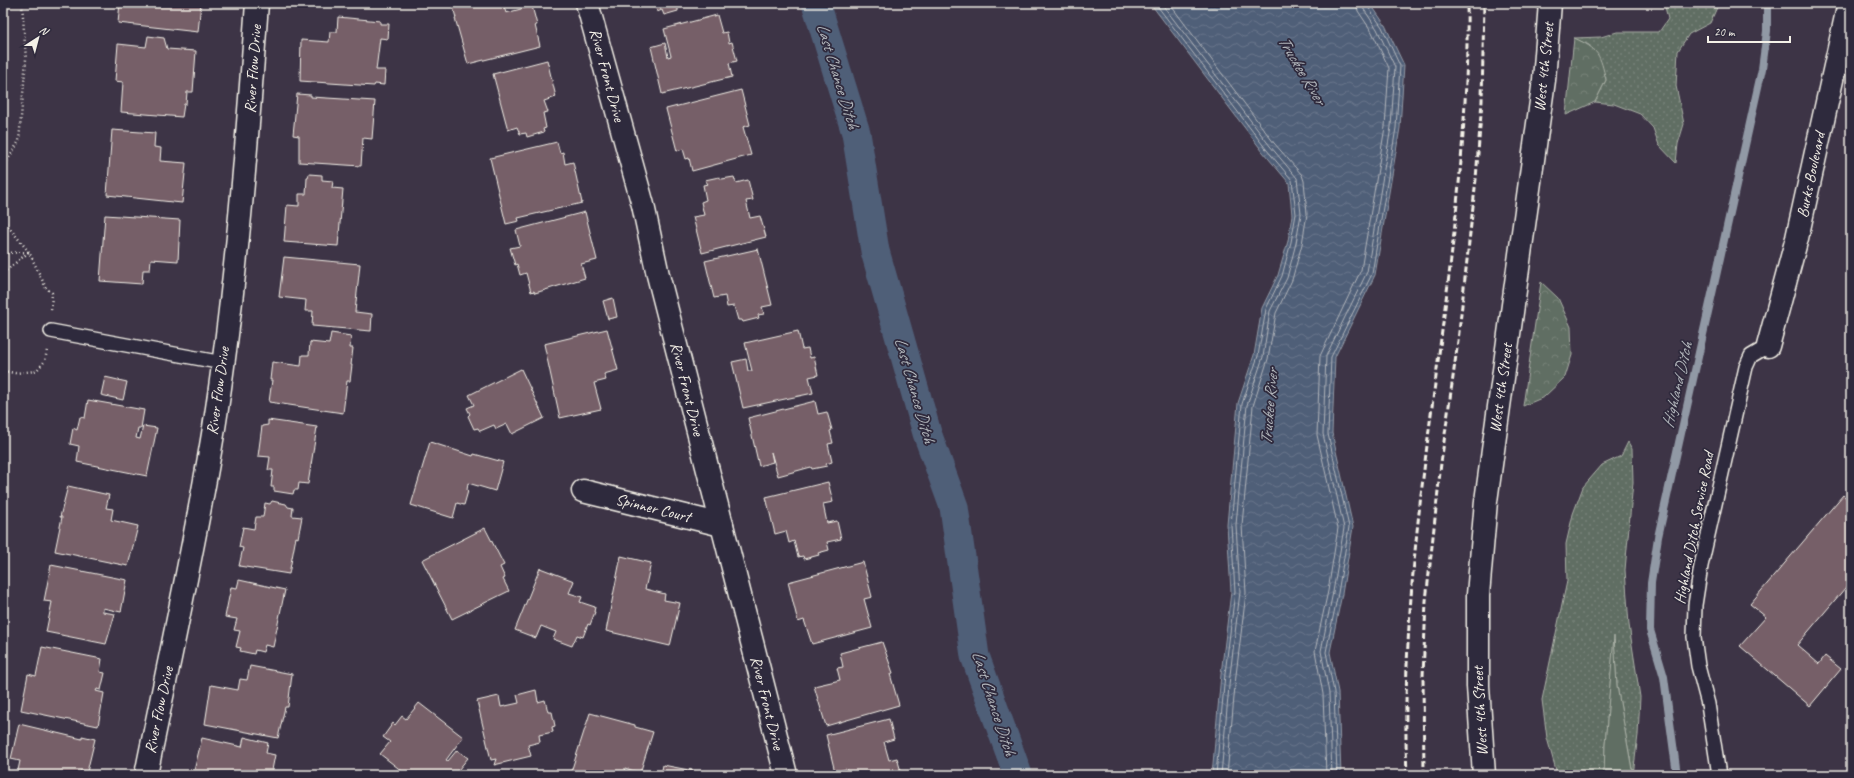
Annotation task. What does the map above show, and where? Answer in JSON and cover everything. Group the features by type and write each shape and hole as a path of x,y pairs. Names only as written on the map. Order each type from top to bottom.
{"street":[{"name":"River Flow Drive","path":"146,775 189,564 214,428 234,282 246,160 258,3"},
{"name":"River Front Drive","path":"587,3 643,205 658,275 786,775"},
{"name":"West 4th Street","path":"1484,775 1478,678 1478,595 1485,508 1544,80 1550,3"},
{"name":"Burks Boulevard","path":"1768,346 1797,238 1849,3"},
{"name":"Spinner Court","path":"583,491 722,525"}],"lane":[{"path":"51,330 223,363"},
{"name":"Highland Ditch Service Road","path":"1719,775 1708,704 1698,666 1694,637 1695,605 1701,566 1746,367 1751,356 1768,346"}],"path":[{"path":"3,168 19,141 26,59 22,3"},
{"path":"3,220 29,252 46,288 52,293 51,330 45,361 36,371 15,373 3,371"},
{"path":"3,253 29,252"},
{"path":"3,273 29,252"}],"green space":[{"path":"1664,3 1719,3 1710,23 1689,34 1678,51 1676,86 1684,124 1678,144 1676,163 1659,145 1653,128 1640,114 1614,104 1595,102 1606,80 1589,45 1574,38 1601,37 1617,32 1659,32 1668,19"},
{"path":"1574,38 1594,50 1602,64 1606,80 1595,102 1566,115"},
{"path":"1541,282 1558,298 1571,327 1572,355 1565,377 1544,397 1523,406"},
{"path":"1628,442 1632,449 1633,482 1625,570 1629,625 1640,697 1638,735 1633,775 1617,686 1614,640 1605,745 1604,775 1560,775 1556,770 1547,738 1542,700 1567,581 1566,544 1573,514 1583,487 1602,465 1621,456"},
{"path":"1614,636 1617,686 1633,775 1604,775"}],"water":[{"name":"Truckee River","path":"1150,3 1370,3 1385,25 1404,65 1400,128 1375,275 1335,357 1332,433 1353,527 1342,594 1330,652 1338,692 1341,775 1212,775 1221,674 1231,592 1227,525 1238,403 1254,355 1262,308 1278,275 1288,241 1292,215 1289,183 1263,152"}],"building":[{"path":"120,3 201,3 198,32 118,23"},
{"path":"452,3 503,3 506,13 532,6 540,46 468,64"},
{"path":"655,3 685,3 685,6 678,7 678,11 664,15 662,10 657,12"},
{"path":"717,15 722,33 727,32 729,43 732,42 737,61 729,63 732,77 662,94 651,47 665,43 668,57 671,56 664,29"},
{"path":"338,17 380,21 380,24 389,24 388,39 380,38 376,70 385,70 384,85 375,84 374,86 300,81 301,40 329,42 330,32 337,32"},
{"path":"148,36 164,38 167,49 196,51 193,92 187,92 186,104 184,104 182,117 121,112 123,82 115,81 118,44 146,47"},
{"path":"547,60 556,97 544,101 548,112 543,113 546,128 543,129 544,132 527,137 526,133 520,134 517,127 508,130 493,74"},
{"path":"741,90 750,125 743,127 751,155 692,171 689,158 686,159 683,149 677,151 666,109"},
{"path":"297,94 311,95 311,97 375,101 372,139 363,138 361,166 299,162 299,136 293,135"},
{"path":"112,130 155,133 154,147 161,148 160,161 186,163 182,203 107,195"},
{"path":"557,142 560,153 563,152 565,164 573,162 582,203 518,218 519,221 506,224 490,158"},
{"path":"309,174 322,175 322,180 333,181 332,188 343,189 338,246 284,242 287,205 299,206 299,194 306,194 307,178"},
{"path":"719,177 722,179 734,177 736,183 748,180 753,200 746,201 750,218 760,216 766,237 702,253 693,217 704,215 701,202 706,200 703,185 708,184 705,180"},
{"path":"585,212 597,260 581,264 585,278 535,293 534,291 531,292 526,273 520,275 517,264 515,265 510,248 520,246 516,230"},
{"path":"105,215 180,220 178,261 151,259 150,270 143,270 142,284 100,281"},
{"path":"758,249 772,305 762,307 764,314 758,315 759,318 743,322 742,320 738,320 734,306 727,307 725,296 714,298 705,261"},
{"path":"284,257 360,264 355,312 372,314 371,331 312,326 313,311 305,311 306,300 279,297"},
{"path":"613,298 617,317 608,319 603,301"},
{"path":"607,329 618,370 604,374 606,380 594,383 601,409 560,418 544,344"},
{"path":"798,331 802,349 808,348 810,358 814,357 818,375 809,377 813,393 743,408 732,362 746,359 748,371 752,371 745,343"},
{"path":"331,333 351,336 350,348 353,348 350,381 347,381 343,413 269,402 272,380 270,380 272,362 301,366 302,355 309,355 310,342 329,344"},
{"path":"521,369 544,418 512,434 507,424 496,429 494,425 480,431 478,428 474,429 468,416 470,414 467,408 474,405 469,395"},
{"path":"105,377 127,382 123,400 101,395"},
{"path":"88,400 144,410 141,428 138,428 136,438 140,439 143,426 157,428 147,476 77,462 79,446 70,444 73,428 77,430 80,417 85,418"},
{"path":"815,401 818,414 827,412 832,430 830,431 833,443 828,444 832,462 826,464 827,466 812,469 811,467 778,476 771,452 773,462 759,466 748,418"},
{"path":"268,420 317,427 308,484 299,483 298,490 294,490 293,494 274,491 274,487 271,487 273,470 268,470 270,457 258,456 262,426 268,425"},
{"path":"430,442 473,456 474,454 503,462 495,491 468,483 468,491 464,505 457,503 453,518 411,505"},
{"path":"828,482 833,502 823,504 827,523 837,521 841,539 827,542 829,550 818,553 819,555 804,559 803,556 798,557 794,541 789,543 786,531 775,534 766,497"},
{"path":"68,486 109,495 106,508 113,509 111,520 138,526 128,566 55,551 62,517 60,517"},
{"path":"1843,495 1851,502 1851,581 1797,645 1819,664 1825,656 1841,669 1810,706 1740,646 1766,617 1750,604"},
{"path":"272,501 286,504 288,507 293,508 292,516 302,517 298,538 296,537 289,574 239,566 243,548 239,547 243,527 254,529 256,517 263,517 265,503 270,504"},
{"path":"485,528 504,565 500,567 505,578 503,579 509,591 452,619 422,560"},
{"path":"621,556 651,563 645,589 665,594 664,600 680,603 670,646 606,631"},
{"path":"863,562 872,597 864,599 872,628 812,644 804,620 798,622 788,582"},
{"path":"51,565 127,580 121,612 103,608 103,612 115,614 106,644 46,632 52,602 44,601"},
{"path":"540,568 574,581 569,593 582,597 580,602 595,607 595,612 590,625 588,624 583,637 577,635 572,646 553,639 556,632 541,626 536,638 515,630"},
{"path":"239,580 285,590 273,647 265,645 263,652 255,650 254,654 240,651 241,648 236,647 240,631 234,630 237,619 225,617 231,587 237,588"},
{"path":"882,642 893,673 890,674 899,705 826,726 814,686 840,680 837,668 843,667 840,653"},
{"path":"42,647 102,659 100,672 105,673 101,690 97,689 96,691 104,693 98,726 21,710 28,674 36,676"},
{"path":"250,666 292,674 288,707 285,707 278,738 205,724 211,685 238,690 240,679 247,680"},
{"path":"536,690 538,702 545,700 548,712 552,712 555,726 552,727 553,732 539,735 540,742 528,745 531,756 494,765 496,759 491,760 477,701 499,696 501,707 519,703 517,695"},
{"path":"419,703 463,737 446,760 448,761 457,750 468,758 454,775 407,775 380,754 390,742 383,737 393,723 395,725 402,716 406,719"},
{"path":"590,713 635,725 635,727 653,732 640,773 625,768 623,775 613,772 612,775 570,775"},
{"path":"889,719 894,739 884,742 889,760 897,758 902,775 847,775 846,769 835,772 826,735"},
{"path":"19,724 82,739 82,736 95,739 87,772 80,771 84,775 17,775 20,761 11,759"},
{"path":"244,737 268,743 266,753 275,755 271,775 193,775 202,738 242,747"},
{"path":"663,765 699,772 698,775 661,775"}],"waterway":[{"name":"Last Chance Ditch","path":"816,3 856,133 875,251 927,433 954,507 975,656 1018,775"},
{"name":"Highland Ditch","path":"1677,775 1664,677 1650,630 1651,583 1658,537 1762,69 1767,31 1767,3"}],"railway":[{"path":"1407,775 1407,678 1412,581 1422,485 1458,196 1465,100 1467,3"},
{"path":"1424,775 1423,677 1426,601 1441,463 1458,341 1476,179 1482,101 1484,3"}]}
